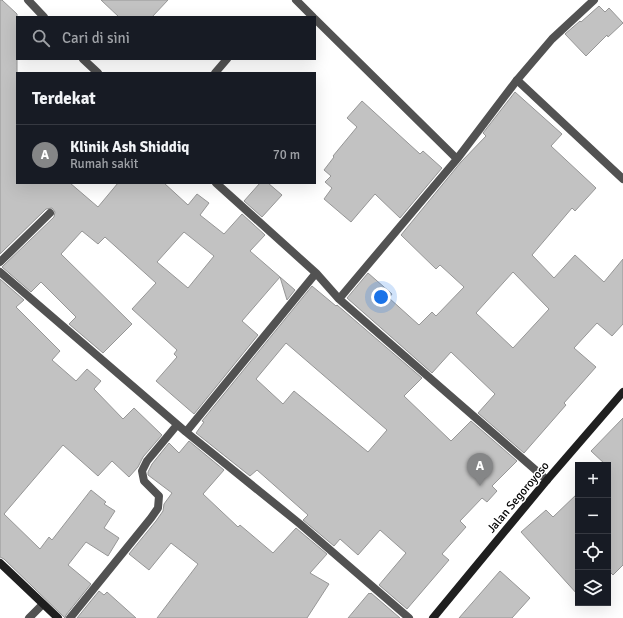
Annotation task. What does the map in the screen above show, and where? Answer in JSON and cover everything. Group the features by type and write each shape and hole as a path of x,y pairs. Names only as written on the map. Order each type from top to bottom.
{"main road":[{"name":"Jalan Segoroyoso","path":"433,618 623,392"},
{"path":"0,563 58,618"}],"street":[{"path":"28,0 43,16"},
{"path":"296,0 312,16"},
{"path":"339,298 458,159 517,80 552,39 594,0"},
{"path":"316,20 458,159"},
{"path":"84,60 97,72"},
{"path":"216,72 226,60"},
{"path":"517,80 623,179"},
{"path":"217,184 316,273 339,298 548,480"},
{"path":"0,262 50,213"},
{"path":"0,272 186,432 300,524 409,618"},
{"path":"186,432 316,273"},
{"path":"70,618 158,508 159,496 144,482 142,470 147,460 177,424"},
{"path":"29,618 43,604"}],"building":[{"path":"0,0 2,0 17,14 16,184 71,184 98,207 117,184 165,184 188,205 197,194 209,203 200,215 224,234 242,214 265,235 250,251 280,277 242,321 258,335 194,414 156,381 177,357 174,354 177,350 132,309 156,283 105,237 98,244 82,231 61,254 132,324 103,353 69,324 76,317 41,282 31,292 2,267 54,217 55,212 52,208 46,209 0,254","holes":["184,232 214,256 188,288 157,262"]},
{"path":"101,0 168,0 153,16 118,16"},
{"path":"599,6 605,12 609,8 623,23 608,37 607,35 586,56 565,34"},
{"path":"515,92 562,134 551,146 596,188 575,211 572,208 532,255 554,278 575,255 604,282 623,259 623,324 612,336 597,323 574,348 596,367 564,403 566,405 524,453 478,413 495,394 451,352 432,373 347,298 368,273 392,294 389,298 419,325 432,312 436,316 464,287 440,265 436,269 401,235 461,162 486,136 483,133","holes":["513,272 549,309 513,348 476,313"]},
{"path":"362,101 420,154 423,151 442,168 400,218 375,194 351,222 324,199 332,188 325,182 331,176 324,170 334,157 333,156 357,127 347,118"},
{"path":"259,184 269,184 282,195 262,217 244,201"},
{"path":"280,277 295,290 287,300"},
{"path":"0,279 24,300 16,307 60,351 52,360 76,381 87,369 101,381 94,389 123,419 134,408 162,435 143,457 138,467 129,477 112,461 98,476 63,445 4,514 40,549 49,537 52,540 91,490 106,502 104,504 115,511 104,528 119,538 108,556 86,542 68,565 91,584 65,618 4,559 0,557"},
{"path":"312,286 336,306 337,305 422,378 404,396 451,441 471,421 517,461 492,486 497,491 487,502 482,498 460,521 466,527 442,554 449,560 407,609 379,585 406,553 380,530 358,555 340,539 334,546 303,520 308,515 257,470 250,476 196,433 204,422 202,421","holes":["286,343 387,430 368,452 294,391 283,404 256,379"]},
{"path":"623,418 623,565 613,575 611,573 611,462 603,462 591,451"},
{"path":"189,441 224,470 203,494 238,527 240,525 273,553 296,528 327,554 310,573 329,584 307,618 157,618 198,564 171,543 149,570 129,554 156,521 163,511 164,504 172,493 148,475 152,464 169,443 179,453"},
{"path":"575,496 575,592 521,532 546,510 553,517"},
{"path":"500,571 530,598 512,618 459,618"},
{"path":"99,591 104,595 107,592 136,618 77,618"},
{"path":"369,593 371,593 400,618 348,618"}],"place":[{"name":"Klinik Ash Shiddiq","path":"480,486"}]}
